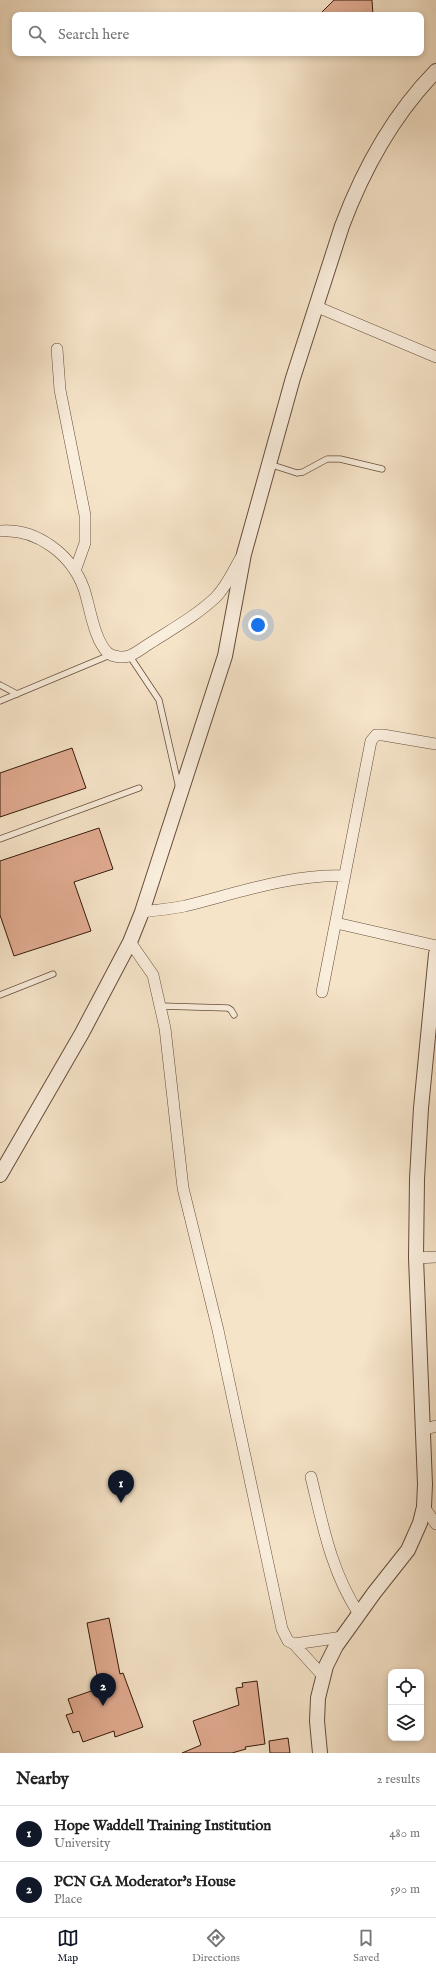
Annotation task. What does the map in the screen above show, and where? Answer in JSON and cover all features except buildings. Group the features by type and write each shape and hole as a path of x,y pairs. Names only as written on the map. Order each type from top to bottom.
{"street":[{"path":"0,1175 82,1033 130,942 142,912 225,656 244,554 315,306 342,226 354,196 395,121 414,94 436,71"},
{"path":"315,306 436,357"},
{"path":"57,349 60,390 85,515 85,543 75,571"},
{"path":"0,531 20,533 46,543 64,557 75,571 83,587 96,632 105,650 110,655 116,656 129,655 197,614 217,595 244,554"},
{"path":"322,992 371,742 376,735 383,734 436,744"},
{"path":"142,912 183,906 286,880 324,876 345,876"},
{"path":"336,923 436,946"},
{"path":"130,942 153,975 165,1028 183,1188 218,1330 282,1629 288,1641 294,1644 323,1676"},
{"path":"320,1753 317,1721 318,1698 326,1666 359,1614 408,1550 418,1528 424,1507 429,1428 416,1258 417,1179 420,1108 436,954"},
{"path":"416,1258 436,1257"},
{"path":"311,1477 336,1572 345,1593 359,1614"},
{"path":"424,1507 436,1524"},
{"path":"294,1644 343,1637"}],"lane":[{"path":"269,463 297,473 303,472 327,458 340,458 382,469"},
{"path":"0,701 110,655"},
{"path":"129,655 159,700 180,792"},
{"path":"0,685 17,694"},
{"path":"0,839 140,788"},
{"path":"0,994 53,974"},
{"path":"160,1006 228,1008 234,1015"}],"place":[{"name":"Hope Waddell Training Institution","path":"121,1503"},
{"name":"PCN GA Moderator's House","path":"103,1706"}]}
